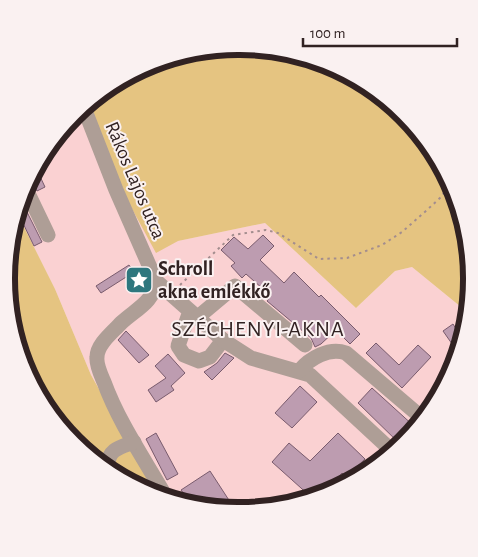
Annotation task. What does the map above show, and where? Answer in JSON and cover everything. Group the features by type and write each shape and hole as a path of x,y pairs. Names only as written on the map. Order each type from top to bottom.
{"street":[{"name":"Rákos Lajos utca","path":"87,114 116,190 156,280"},
{"path":"30,198 48,235"},
{"path":"156,280 224,340 251,358 310,375 387,447"},
{"path":"156,280 155,291 151,298 109,336 100,347 97,355 97,364 120,417 161,488"},
{"path":"224,340 210,357 199,361 184,355 178,346 194,314 235,286 305,345"},
{"path":"299,371 306,363 317,356 338,350 346,353 418,414"},
{"path":"108,460 115,449 134,442"}],"path":[{"path":"171,294 233,235 266,230 286,238 319,259 348,258 382,245 402,232 445,191"}],"shaded area":[{"path":"224,55 268,56 311,66 338,78 363,92 387,110 417,142 440,179 451,206 459,235 463,264 461,307 412,267 395,271 356,308 265,223 178,241 156,253 93,137 88,113 91,110 115,92 140,78 181,62"},
{"path":"90,111 178,241 265,223 356,308 395,271 412,267 461,307 451,351 440,378 417,415 387,447 351,472 311,491 268,501 224,502 181,495 153,485 91,375 55,289 22,224 32,193 45,166 61,142"},
{"path":"22,224 55,289 91,375 153,485 115,465 91,447 61,415 38,378 27,351 19,322 15,293 15,264"}],"building":[{"path":"40,176 45,187 37,191 35,187"},
{"path":"26,210 42,242 34,246 23,222"},
{"path":"263,235 274,246 260,260 284,283 294,272 319,297 321,295 360,334 350,344 336,330 315,347 311,338 267,301 271,296 246,274 242,278 231,266 235,263 221,250 234,237 248,249"},
{"path":"129,265 134,272 101,293 96,286"},
{"path":"453,324 457,330 453,345 443,331"},
{"path":"126,331 149,355 139,363 118,340"},
{"path":"376,343 399,365 418,345 431,357 402,388 366,353"},
{"path":"225,353 234,358 212,380 204,372 217,363"},
{"path":"168,354 185,373 171,386 174,390 156,402 148,390 166,378 155,366"},
{"path":"300,386 317,402 292,428 275,413"},
{"path":"372,388 410,423 395,439 358,403"},
{"path":"156,433 178,474 167,480 146,439"},
{"path":"338,433 365,459 351,472 344,476 342,473 336,480 306,492 272,462 289,443 310,461"},
{"path":"210,471 230,502 210,501 185,496 181,490"}],"place":[{"name":"Schroll akna emlékkő","path":"139,280"}],"district":[{"name":"SZÉCHENYI-AKNA","path":"258,328"}]}
